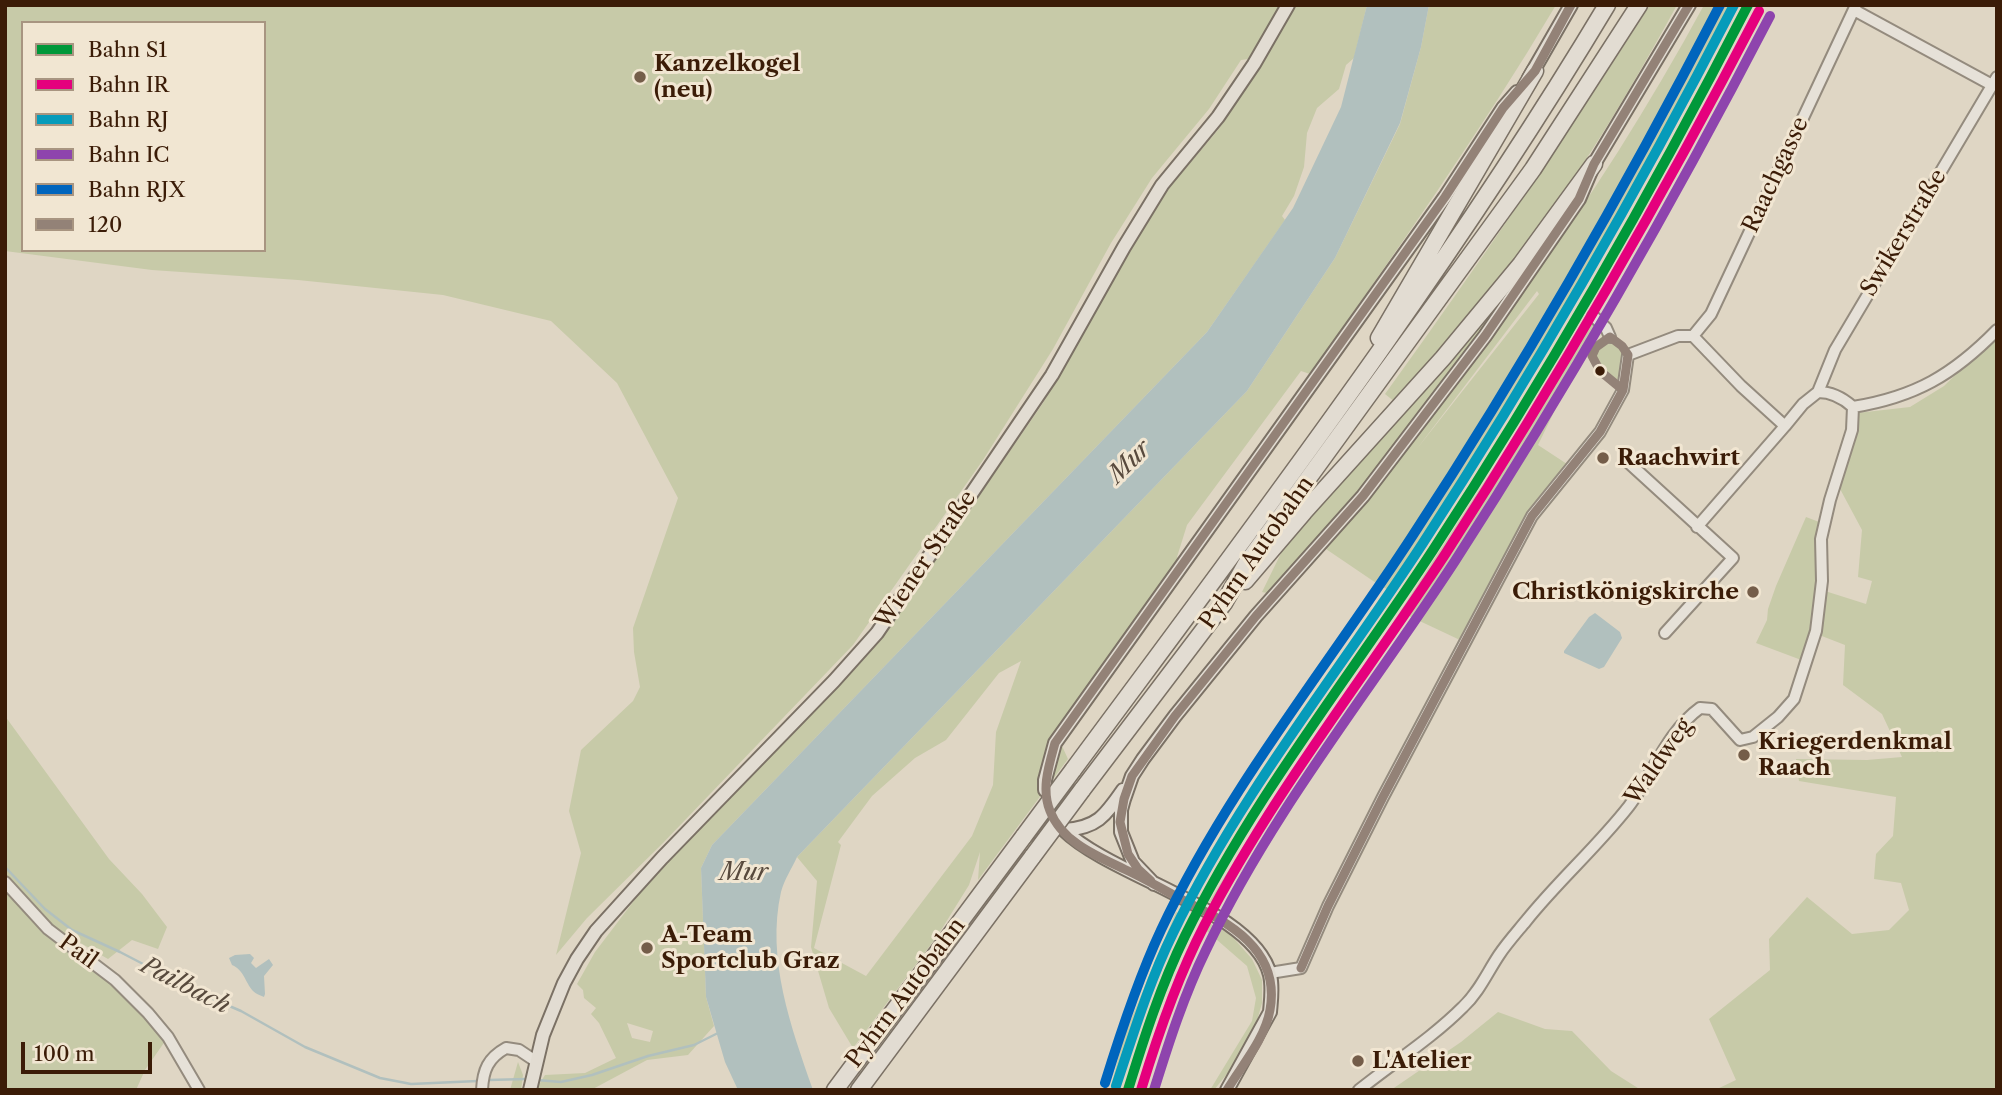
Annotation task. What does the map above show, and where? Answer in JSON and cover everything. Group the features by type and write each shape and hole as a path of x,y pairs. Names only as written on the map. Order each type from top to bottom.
{"highway":[{"name":"Pyhrn Autobahn","path":"835,1090 1343,405 1457,242 1607,5"},
{"name":"Pyhrn Autobahn","path":"859,1090 1224,603 1246,565 1533,169 1639,5"},
{"path":"1314,442 1535,71"},
{"path":"1224,603 1443,358 1521,264 1594,164"}],"main road":[{"name":"Wiener Straße","path":"532,1083 543,1035 577,958 596,931 662,858 877,633 1052,375 1162,185 1218,117 1254,64 1288,5"},
{"path":"1045,790 1055,743 1445,197 1503,108 1535,71 1571,5"},
{"path":"1227,1090 1270,1012 1272,999 1268,969 1242,933 1221,919 1100,858 1077,843 1064,830 1087,827 1103,817 1175,716 1256,617 1363,496 1477,346 1579,199 1594,164 1689,5"},
{"path":"1132,776 1121,810 1121,832 1133,862 1154,884"}],"street":[{"name":"Raachgasse","path":"1693,336 1711,314 1855,8 1994,81"},
{"name":"Swikerstraße","path":"1697,527 1803,404 1818,393 1835,350 1994,81"},
{"path":"1593,316 1606,328 1610,337"},
{"path":"1818,393 1828,392 1845,399 1853,407 1888,401 1922,388 1960,365 1997,330"},
{"path":"1268,969 1301,968 1328,906 1383,797 1532,516 1600,432 1623,390 1628,355 1678,336 1693,336 1785,426"},
{"name":"Waldweg","path":"1359,1090 1464,1007 1479,990 1499,955 1527,920 1630,805 1659,756 1691,715 1700,708 1712,709 1740,740 1754,737 1794,699 1816,631 1822,581 1821,539 1852,430 1853,407"},
{"path":"1629,463 1733,558 1665,633"},
{"name":"Pail","path":"5,882 48,929 115,980 148,1013 168,1037 198,1090"},
{"path":"482,1090 485,1069 495,1054 506,1048 519,1050 537,1062"}],"green space":[{"path":"5,5 1287,5 1266,29 1248,59 1241,60 1209,109 1152,178 1111,243 1053,349 983,460 853,645 587,918 556,955 581,853 569,811 581,750 633,701 640,687 633,628 678,498 617,383 551,321 443,295 298,280 152,270 5,251"},
{"path":"1295,5 1367,5 1354,58 1346,65 1339,89 1317,108 1307,133 1304,167 1294,196 1282,216 1285,220 1207,332 712,845 701,868 706,997 714,1026 688,1055 647,1060 591,1090 535,1090 538,1072 540,1083 545,1075 585,1073 616,1058 599,1023 591,1014 596,1008 584,998 583,990 577,984 595,952 652,877 849,674 900,611 1043,403 1138,235 1167,190 1218,130","holes":["627,1023 653,1031 650,1042 632,1038"]},
{"path":"1429,5 1556,5 1467,146 1310,374 1301,371 1187,525 1177,557 1187,567 1062,746 1068,759 978,880 980,852 969,885 938,935 853,1048 829,1008 811,947 817,881 797,857 1247,391 1335,258 1400,124 1421,47","holes":["1021,661 996,732 993,785 972,836 866,976 814,948 841,845 838,842 872,796 915,758 946,740 999,673"]},
{"path":"1650,5 1677,5 1636,78 1568,187 1519,255 1395,402 1385,394 1520,202"},
{"path":"1704,5 1738,5 1660,152 1506,418 1392,591 1382,587 1323,547 1523,293 1618,152","holes":["1537,291 1539,294 1416,450"]},
{"path":"1498,301 1502,304 1373,475 1271,594 1262,592 1286,543"},
{"path":"1586,315 1599,326 1590,352 1582,354 1538,445 1567,464 1535,504 1515,535 1460,640 1409,616 1315,745 1214,903 1209,902 1270,803 1394,621 1507,447"},
{"path":"1997,334 1997,1090 1715,1090 1736,1080 1709,1019 1770,970 1769,939 1807,897 1852,934 1889,930 1909,910 1901,883 1874,879 1876,854 1893,836 1896,797 1799,781 1796,759 1867,760 1902,757 1882,714 1843,685 1845,645 1814,633 1804,661 1756,643 1767,620 1776,586 1806,517 1827,525 1824,542 1825,591 1866,604 1872,581 1858,577 1862,530 1839,487 1857,413 1910,407 1944,386"},
{"path":"1610,337 1622,346 1628,355 1623,390 1600,371 1592,356 1596,347"},
{"path":"5,716 109,859 142,894 167,927 158,949 132,940 108,959 53,927 5,879"},
{"path":"5,882 30,911 99,966 168,1037 145,1070 136,1090 5,1090"},
{"path":"1176,912 1183,915 1131,1047 1120,1090 1110,1090 1124,1036"},
{"path":"1203,920 1230,934 1252,959 1262,980 1262,1003 1257,1021 1231,1069 1214,1090 1210,1090 1252,1021 1256,998 1247,966 1201,926"},
{"path":"1498,1012 1545,1029 1572,1031 1611,1071 1641,1090 1391,1090 1461,1042"},
{"path":"518,1062 523,1075 521,1090 510,1090"}],"water":[{"name":"Mur","path":"1367,5 1429,5 1421,47 1400,123 1335,258 1247,391 797,857 781,892 777,942 783,993 813,1090 738,1090 725,1062 706,997 701,868 712,845 1207,332 1293,208 1341,107"},
{"path":"1595,613 1620,632 1622,638 1604,667 1599,669 1564,653 1589,617"},
{"path":"250,954 254,958 251,963 256,968 269,959 273,965 264,976 264,997 253,991 229,958"}],"waterway":[{"name":"Pailbach","path":"5,867 45,909 72,930 241,1011 305,1047 380,1078 411,1084 478,1081"},
{"name":"Pailbach","path":"537,1080 561,1082 592,1075 648,1056 694,1045 718,1033"},
{"name":"Pailbach","path":"488,1080 527,1079"}],"rail line":[{"name":"RJX","path":"1105,1083 1145,967 1161,930 1216,827 1413,535 1495,406 1611,208 1720,5"},
{"name":"RJ","path":"1116,1086 1156,970 1200,882 1259,783 1423,543 1506,411 1624,210 1734,5"},
{"name":"S1","path":"1128,1090 1168,973 1211,885 1271,787 1476,484 1558,350 1636,213 1748,5"},
{"name":"IR","path":"1141,1090 1161,1027 1185,966 1231,877 1320,736 1446,553 1529,420 1648,217 1759,11"},
{"name":"IC","path":"1154,1090 1191,984 1232,899 1292,800 1455,561 1539,428 1658,224 1770,16"}],"transit line":[{"name":"120","path":"1227,1090 1258,1041 1267,1021 1271,988 1267,970 1259,954 1247,940 1216,917 1081,847 1063,831 1050,811 1046,794 1055,743 1445,197 1503,108 1535,71 1571,5"},
{"name":"120","path":"1151,881 1138,869 1128,854 1120,822 1132,776 1175,716 1256,616 1363,496 1485,336 1579,199 1594,164 1689,5"},
{"name":"120","path":"1623,390 1600,371 1592,356 1596,347 1610,337 1622,346 1628,355"},
{"name":"120","path":"1301,968 1328,906 1383,797 1532,516 1600,432 1623,390 1628,355"}],"place":[{"name":"Kanzelkogel (neu)","path":"640,77"},
{"name":"Raachwirt","path":"1603,458"},
{"name":"Christkönigskirche","path":"1753,592"},
{"name":"Kriegerdenkmal Raach","path":"1744,755"},
{"name":"A-Team Sportclub Graz","path":"647,948"},
{"name":"L'Atelier","path":"1358,1061"}]}
